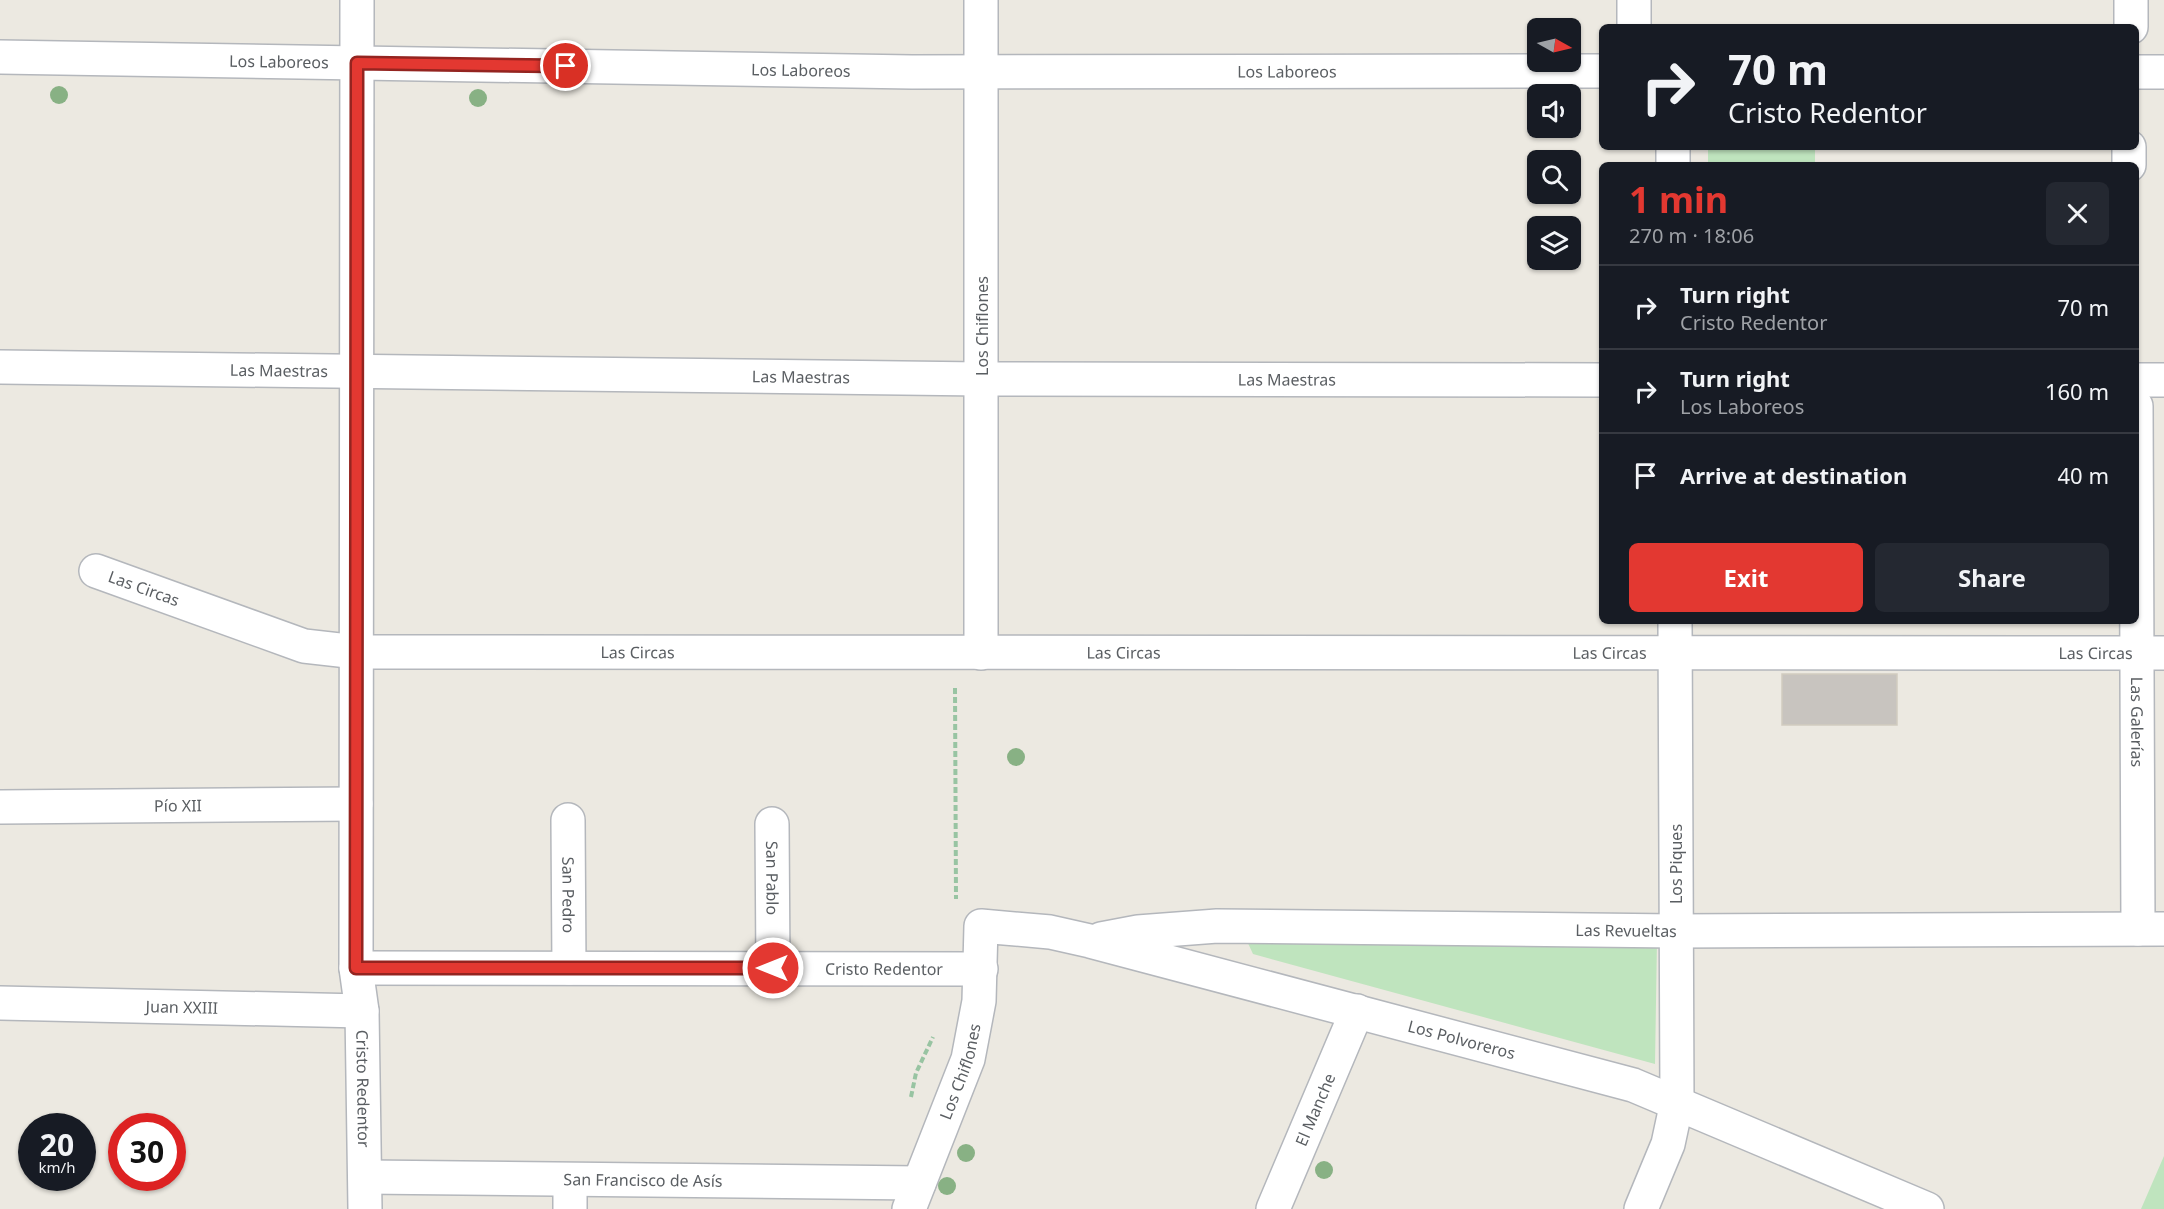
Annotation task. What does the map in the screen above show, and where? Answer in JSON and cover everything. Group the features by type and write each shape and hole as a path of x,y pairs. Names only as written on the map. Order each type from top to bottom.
{"street":[{"name":"Cristo Redentor","path":"357,0 356,968 362,1011 365,1193"},
{"name":"Los Chiflones","path":"981,0 981,652"},
{"path":"1634,0 1634,24"},
{"path":"2131,0 2131,24"},
{"name":"Los Laboreos","path":"0,57 982,71 1599,71"},
{"path":"2139,72 2164,72"},
{"name":"Las Maestras","path":"0,368 981,379 1599,380"},
{"path":"2139,380 2164,380"},
{"name":"Las Galerías","path":"2139,455 2151,653 2151,929"},
{"name":"Las Circas","path":"96,571 304,646 357,652 2151,653"},
{"name":"Los Piques","path":"1641,1209 1668,1144 1677,1102 1675,624"},
{"name":"Pío XII","path":"1,807 356,804"},
{"name":"San Pedro","path":"568,820 569,968"},
{"name":"San Pablo","path":"772,824 773,968"},
{"name":"Los Chiflones","path":"914,1196 968,1059 976,1019 981,969 981,926"},
{"name":"Los Polvoreros","path":"981,926 1050,932 1090,941 1633,1085 1927,1209"},
{"name":"Las Revueltas","path":"1090,941 1138,932 1217,927 1676,931 2151,929"},
{"name":"Cristo Redentor","path":"356,968 981,969"},
{"name":"Juan XXIII","path":"0,1003 362,1011"},
{"name":"El Manche","path":"1273,1209 1358,1011"},
{"name":"San Francisco de Asís","path":"365,1193 914,1196"}],"green space":[{"path":"1708,150 1815,150 1815,162 1708,162"},
{"path":"1657,940 1655,1064 1253,954 1247,941"},
{"path":"2164,1156 2164,1209 2141,1209"}],"building":[{"path":"1782,674 1897,674 1897,725 1782,725"}],"route":[{"path":"566,66 357,63 356,968 773,968"}]}
